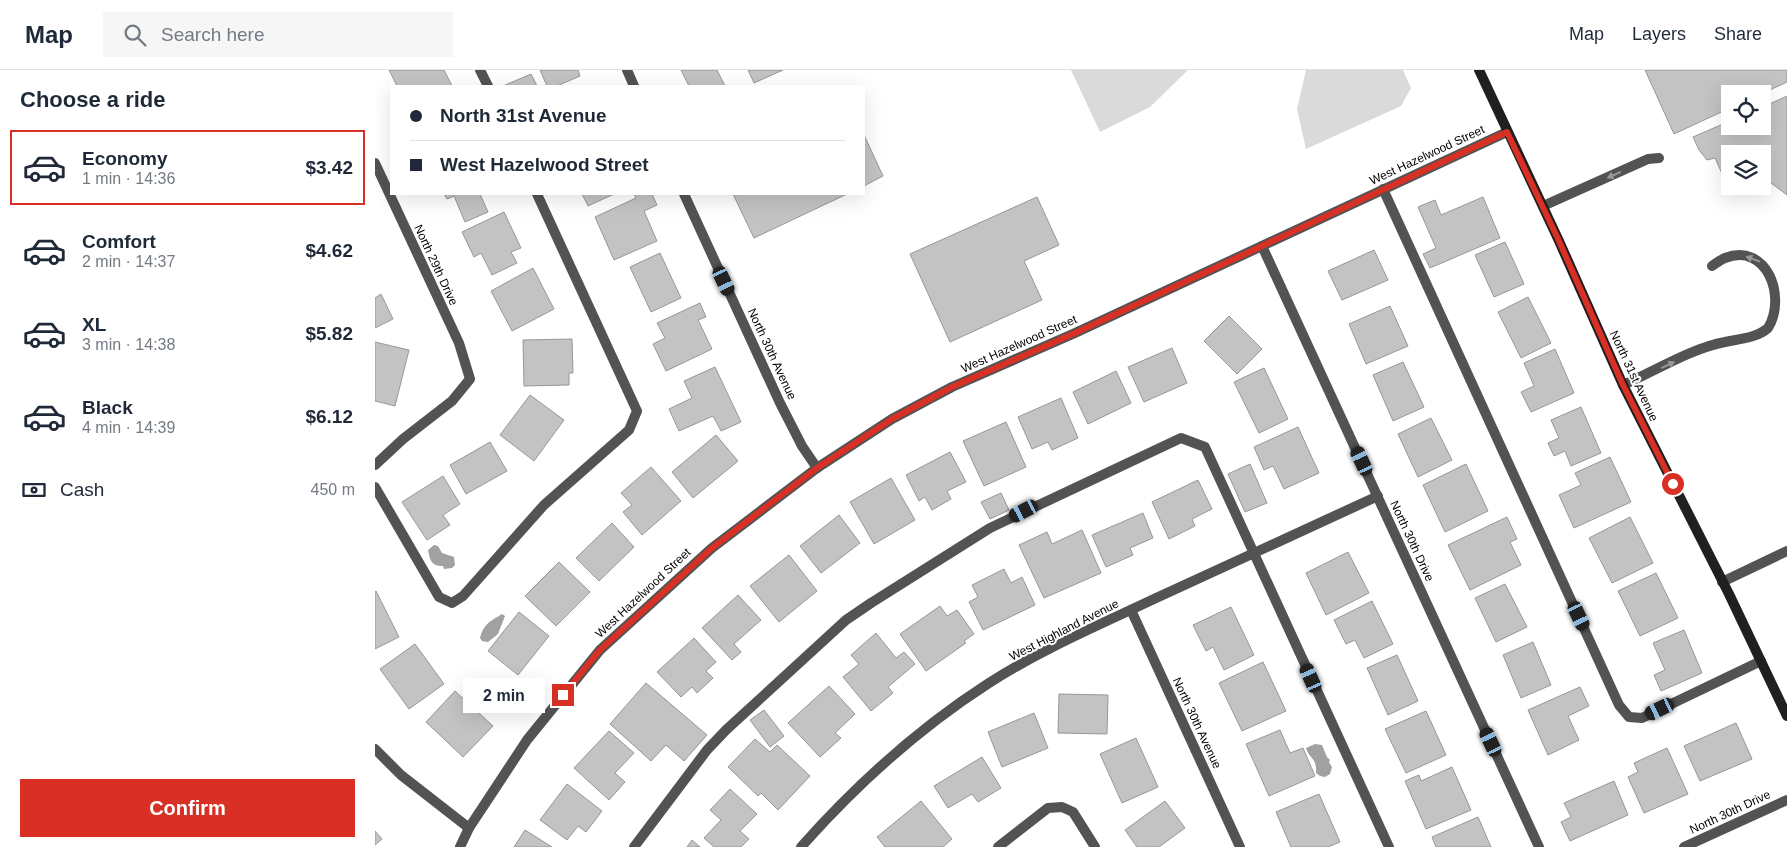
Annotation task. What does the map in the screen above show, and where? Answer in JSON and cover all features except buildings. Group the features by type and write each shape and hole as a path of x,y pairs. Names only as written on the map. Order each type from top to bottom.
{"street":[{"path":"480,70 488,85"},
{"path":"627,70 634,85"},
{"name":"North 31st Avenue","path":"1479,70 1543,206 1623,385 1787,716"},
{"name":"West Hazelwood Street","path":"460,847 469,828 527,740 600,650 712,548 817,468 892,419 952,387 1075,333 1507,132"},
{"path":"1543,206 1649,159 1659,158"},
{"name":"North 29th Drive","path":"375,162 390,194"},
{"path":"1383,189 1619,705 1629,718 1642,718 1761,661"},
{"name":"North 29th Drive","path":"375,465 403,439 452,401 469,380 459,343 390,195"},
{"path":"375,487 439,597 451,603 463,596 543,505 629,430 637,410 537,195"},
{"name":"North 30th Avenue","path":"684,195 780,403 802,446 817,468"},
{"name":"North 30th Drive","path":"1262,246 1539,847"},
{"path":"1623,385 1710,345 1753,336 1767,328 1777,315 1781,300 1779,283 1771,269 1758,259 1742,255 1726,258 1712,266"},
{"path":"634,847 707,750 726,730 846,620 990,528 1181,438 1205,447 1389,847"},
{"name":"West Highland Avenue","path":"801,847 830,814 882,766 934,722 990,683 1045,652 1131,610 1378,496"},
{"path":"1722,582 1787,551"},
{"name":"North 30th Avenue","path":"1131,610 1240,847"},
{"path":"375,749 401,775 469,828"},
{"name":"North 30th Drive","path":"1684,847 1787,800"},
{"path":"998,847 1048,808 1062,807 1073,812 1095,847"}],"shaded area":[{"path":"1071,70 1188,70 1150,107 1100,132"},
{"path":"1306,70 1403,70 1411,88 1401,106 1306,149 1297,109"},
{"path":"434,545 438,546 442,553 454,557 455,565 452,568 444,569 443,566 432,562 428,550"},
{"path":"502,614 505,616 498,634 488,642 482,641 480,638 486,626"},
{"path":"1315,744 1322,745 1330,760 1329,762 1332,767 1330,774 1325,777 1316,773 1314,761 1307,752 1306,748"}],"route":[{"path":"563,695 600,650 712,548 817,468 892,419 952,387 1075,333 1507,132 1559,241 1623,385 1673,484"}]}
